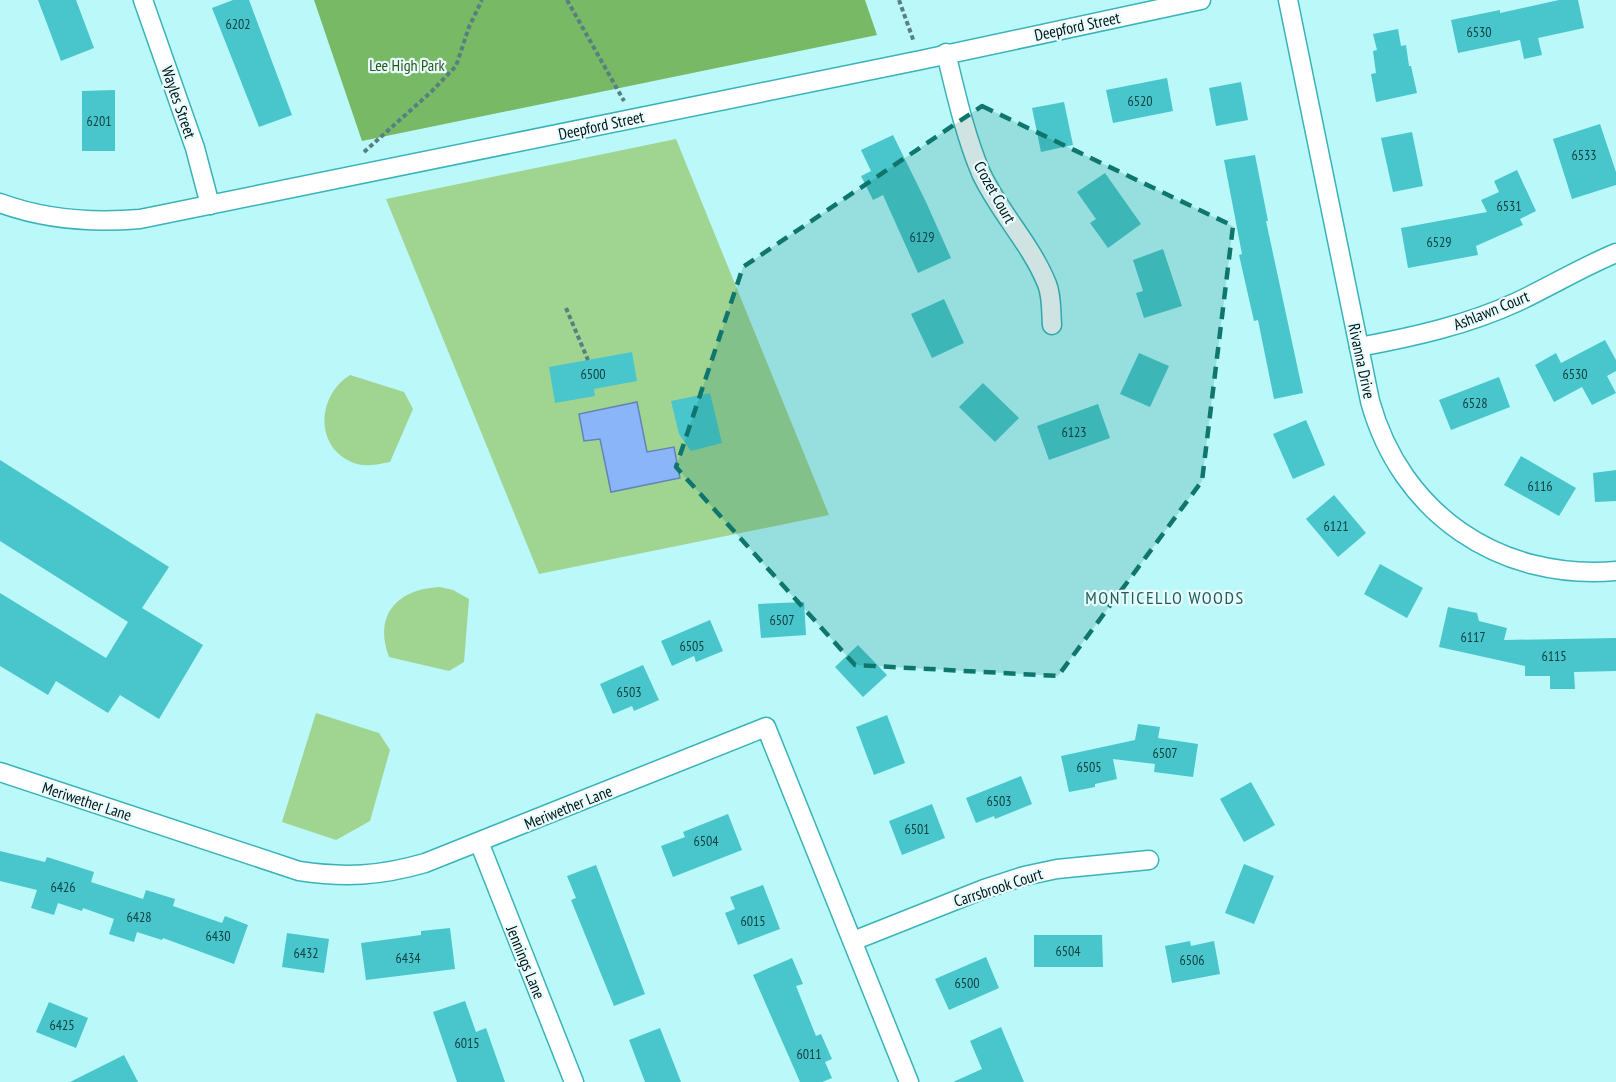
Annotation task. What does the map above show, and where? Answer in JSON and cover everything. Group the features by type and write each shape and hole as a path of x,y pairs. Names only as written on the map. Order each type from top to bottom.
{"street":[{"name":"Wayles Street","path":"143,0 195,148 210,205"},
{"name":"Deepford Street","path":"0,203 51,218 109,222 140,219 921,60 1201,0"},
{"name":"Rivanna Drive","path":"1288,0 1370,401 1385,444 1396,464 1413,489 1434,511 1456,530 1481,546 1527,564 1568,571 1616,571"},
{"name":"Crozet Court","path":"946,53 965,130 982,173 994,197 1035,258 1048,286 1052,325"},
{"name":"Ashlawn Court","path":"1359,347 1465,323 1516,302 1616,253"},
{"name":"Meriwether Lane","path":"0,772 299,870 327,875 362,876 396,871 479,842 766,727 909,1082"},
{"name":"Jennings Lane","path":"479,842 574,1082"},
{"name":"Carrsbrook Court","path":"853,940 984,889 1024,876 1057,869 1149,860"}],"path":[{"path":"356,159 432,91 456,66 482,0"},
{"path":"567,0 634,119"},
{"path":"899,0 921,60"},
{"path":"566,308 588,360"}],"highlighted area":[{"path":"982,106 1233,226 1202,481 1058,676 855,665 676,467 743,267"}],"green space":[{"name":"Lee High Park","path":"314,0 865,0 877,35 362,141"},
{"path":"676,139 829,515 539,574 386,199"},
{"path":"350,375 404,392 413,409 390,462 357,464 343,457 333,448 327,436 326,409 330,396"},
{"path":"440,587 453,590 469,599 464,662 449,671 389,657 384,628 387,616 393,607 412,593"},
{"path":"316,713 379,733 390,750 370,821 336,840 282,822"}],"water":[{"path":"637,402 647,452 674,447 680,478 611,492 600,439 584,441 579,414"}],"building":[{"path":"38,0 76,0 94,48 61,61"},
{"path":"233,0 249,0 292,115 259,127 212,8"},
{"path":"1559,0 1578,0 1584,28 1538,38 1542,55 1524,59 1520,40 1458,53 1451,20 1500,10 1500,13"},
{"path":"1398,29 1401,46 1406,45 1417,93 1376,102 1371,74 1376,73 1373,51 1377,50 1373,34"},
{"path":"1167,78 1173,111 1113,123 1106,90"},
{"path":"1241,82 1248,120 1216,126 1209,88"},
{"path":"115,90 115,151 82,151 82,91"},
{"path":"1064,102 1073,145 1041,152 1032,108"},
{"path":"1600,124 1616,172 1616,185 1572,199 1553,139"},
{"path":"1412,132 1423,186 1393,192 1381,138"},
{"path":"893,135 951,258 918,273 883,195 873,200 861,176 871,171 861,150"},
{"path":"1255,155 1268,221 1266,221 1303,393 1274,399 1258,320 1254,321 1239,255 1242,254 1224,160"},
{"path":"1517,170 1536,211 1520,219 1523,225 1476,246 1478,255 1408,268 1401,228 1487,212 1481,200 1499,192 1494,181"},
{"path":"1105,173 1141,224 1108,248 1090,223 1096,219 1077,192"},
{"path":"1163,249 1182,306 1144,318 1136,293 1143,291 1133,260"},
{"path":"944,299 964,343 932,358 911,314"},
{"path":"1605,340 1616,360 1616,371 1607,376 1616,393 1592,405 1582,387 1554,402 1535,365 1556,353 1561,363"},
{"path":"632,352 637,381 594,389 595,396 555,403 549,367"},
{"path":"1139,353 1169,366 1150,407 1120,394"},
{"path":"1499,377 1510,407 1451,430 1439,400"},
{"path":"983,383 1019,418 995,442 959,407"},
{"path":"710,393 722,443 691,451 679,434 671,401"},
{"path":"1098,404 1110,438 1049,460 1037,426"},
{"path":"1306,420 1325,465 1293,479 1273,434"},
{"path":"1521,456 1576,488 1559,516 1504,485"},
{"path":"0,460 169,567 142,608 203,645 159,719 120,695 108,713 56,681 48,695 0,666 0,593 106,658 128,622 0,541"},
{"path":"1616,470 1616,501 1595,502 1593,473"},
{"path":"1334,495 1366,533 1338,557 1306,519"},
{"path":"1380,564 1423,588 1407,618 1364,594"},
{"path":"804,602 806,635 761,638 758,604"},
{"path":"1448,607 1477,613 1479,621 1507,628 1504,640 1616,638 1616,671 1574,672 1575,689 1550,689 1550,676 1525,676 1525,666 1439,647"},
{"path":"710,620 723,651 696,662 694,656 672,666 661,641"},
{"path":"858,645 887,675 863,697 835,667"},
{"path":"643,665 659,700 634,711 632,706 613,714 600,684"},
{"path":"887,715 905,763 874,775 856,727"},
{"path":"1138,724 1160,727 1158,738 1198,744 1193,777 1154,772 1155,764 1113,759 1117,779 1095,784 1095,787 1069,792 1061,756 1135,740"},
{"path":"1021,776 1032,804 995,819 994,816 976,823 966,798"},
{"path":"1251,782 1275,825 1244,842 1220,799"},
{"path":"932,804 945,838 902,855 889,821"},
{"path":"728,814 742,850 673,877 661,846 685,837 683,832"},
{"path":"0,851 45,862 47,857 94,872 91,882 143,899 146,890 175,899 173,906 222,923 225,916 248,925 234,964 163,938 162,940 137,932 134,942 109,934 114,919 83,908 82,911 58,903 54,915 31,908 37,890 0,881"},
{"path":"1244,864 1274,876 1254,924 1225,913"},
{"path":"596,865 645,994 614,1006 571,900 576,898 567,876"},
{"path":"763,885 780,929 738,945 725,913 735,909 730,897"},
{"path":"450,928 455,969 366,980 361,943 421,935 421,931"},
{"path":"287,933 329,939 324,973 282,967"},
{"path":"1034,935 1102,935 1103,967 1034,967"},
{"path":"1190,941 1191,946 1214,941 1220,974 1172,983 1165,946"},
{"path":"986,957 999,988 949,1010 935,979"},
{"path":"792,958 803,984 796,986 816,1036 821,1034 832,1059 825,1062 832,1078 822,1082 800,1082 753,975"},
{"path":"465,1001 476,1032 486,1028 505,1082 457,1082 433,1012"},
{"path":"49,1002 88,1018 76,1048 36,1032"},
{"path":"1001,1027 1024,1082 953,1082 982,1069 970,1041"},
{"path":"660,1028 681,1082 645,1082 629,1040"},
{"path":"124,1055 138,1082 70,1082"}],"district":[{"name":"MONTICELLO WOODS","path":"1165,598"}]}
